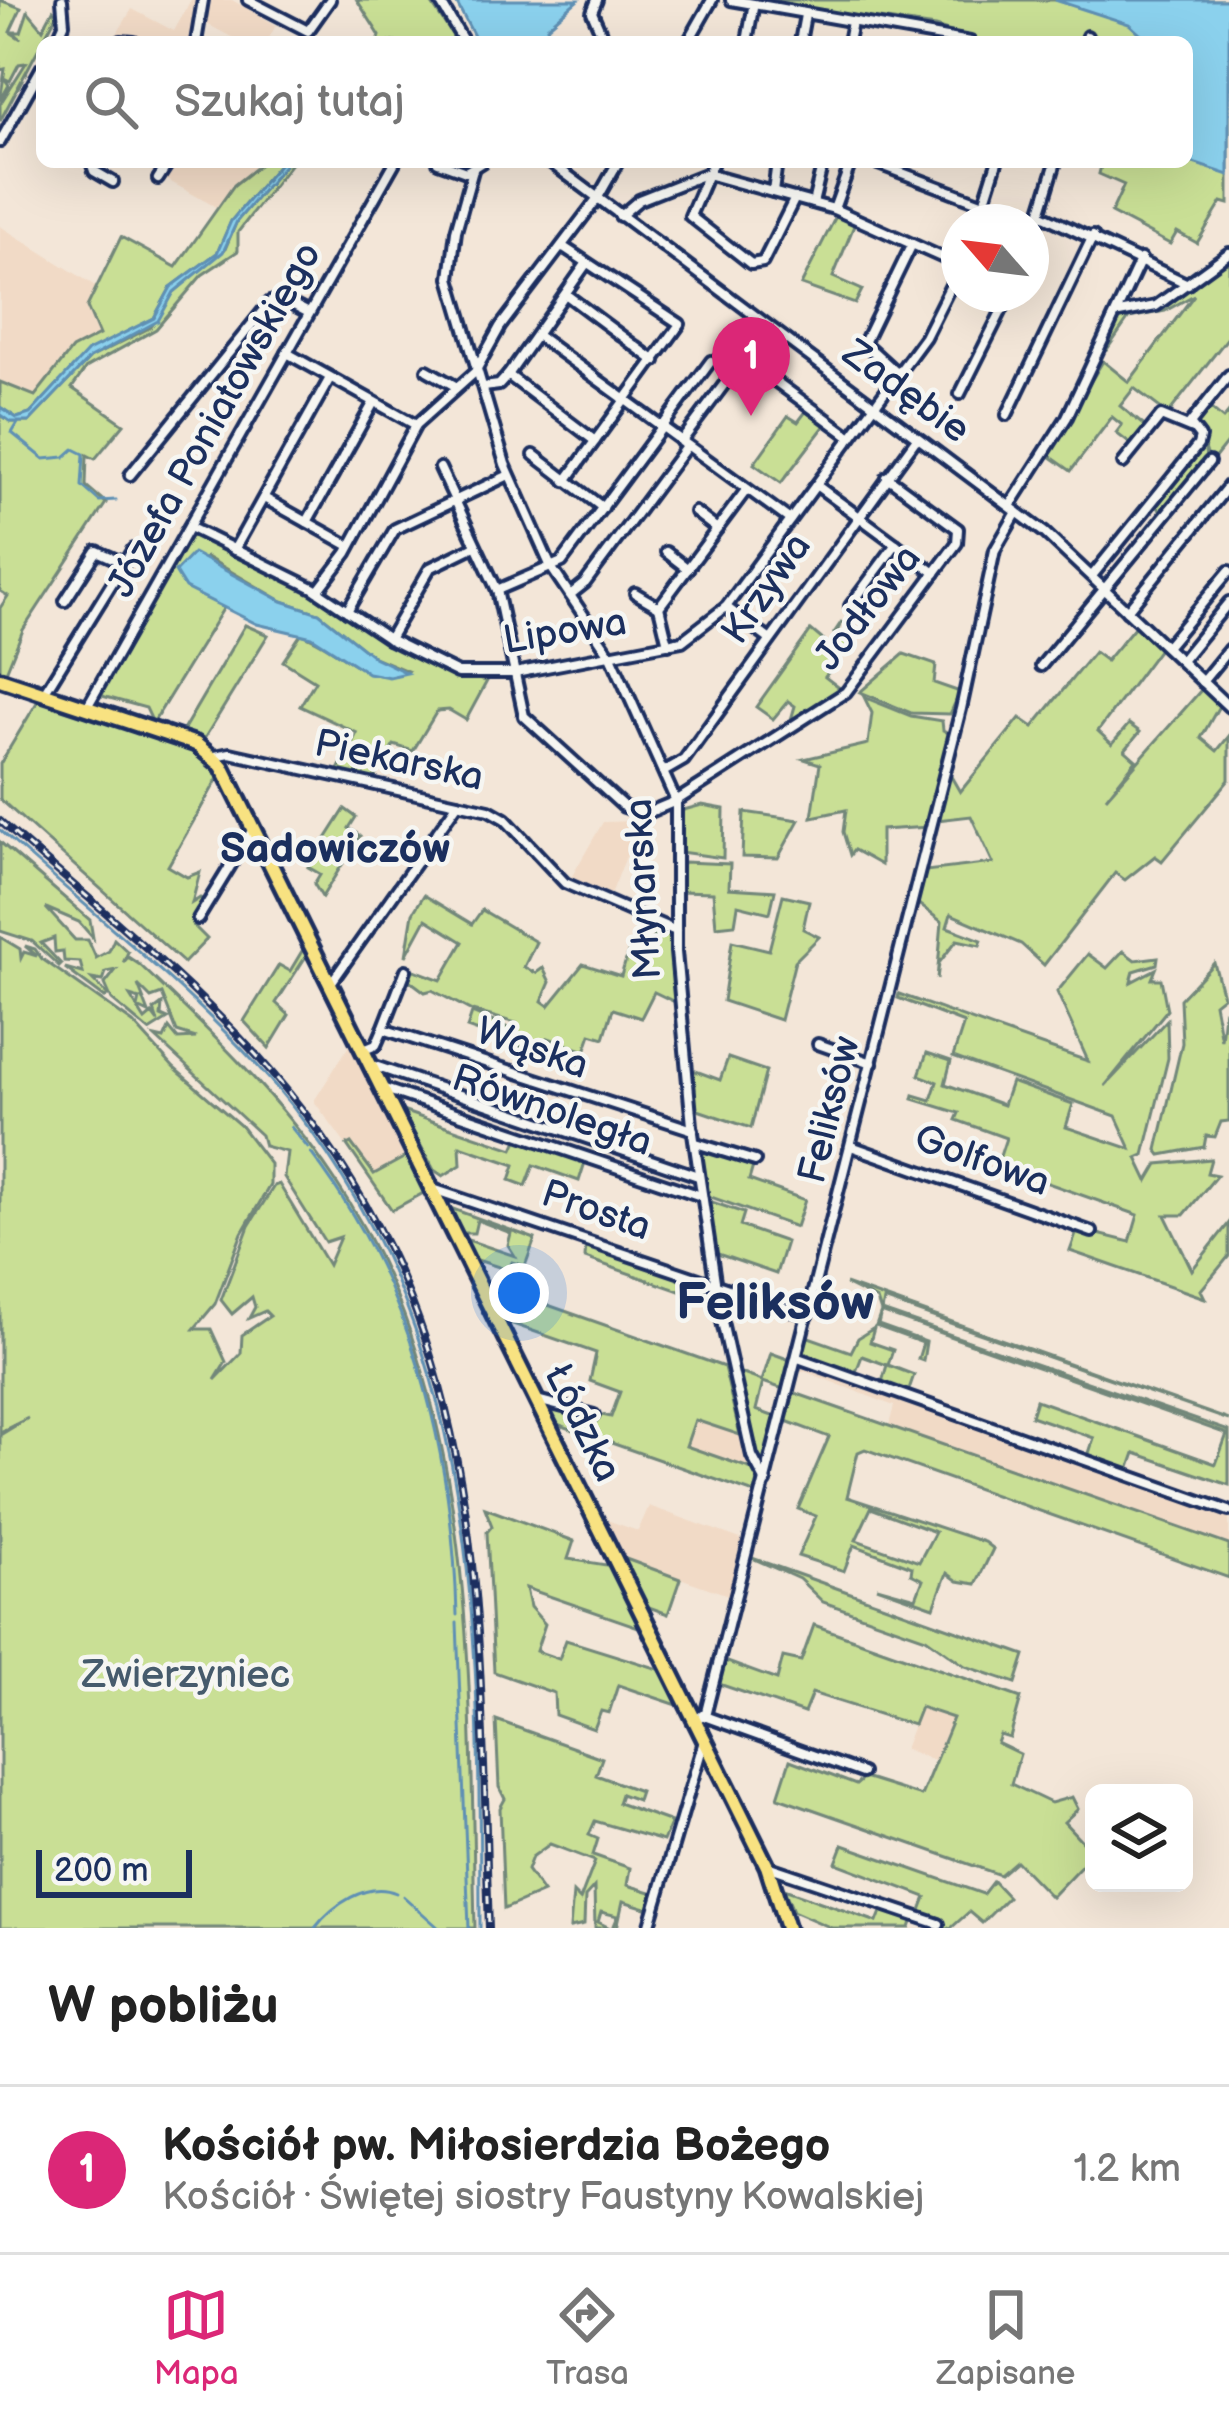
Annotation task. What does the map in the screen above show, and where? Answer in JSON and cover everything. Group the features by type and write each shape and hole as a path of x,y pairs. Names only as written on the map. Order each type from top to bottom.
{"main road":[{"path":"0,679 215,756"},
{"name":"Łódzka","path":"215,756 699,1718 705,1741 767,1866 787,1928"}],"street":[{"path":"58,36 64,20 62,0"},
{"path":"197,36 203,0"},
{"path":"248,0 309,31 330,0"},
{"path":"439,0 460,36"},
{"path":"597,0 592,12 602,36"},
{"path":"691,36 712,0"},
{"path":"731,0 753,8 936,36"},
{"path":"748,36 753,8"},
{"path":"801,36 805,15"},
{"path":"849,36 852,22"},
{"path":"879,36 880,26"},
{"path":"0,142 36,78"},
{"path":"93,168 113,182"},
{"path":"158,179 165,168"},
{"name":"Józefa Poniatowskiego","path":"87,707 392,168"},
{"path":"451,168 475,168"},
{"name":"Zadębie","path":"558,168 1014,509 1229,707"},
{"path":"318,591 350,546 416,425 478,368 500,327 597,199 615,168"},
{"path":"710,168 689,210 692,219 752,264 764,261 795,199"},
{"path":"772,192 776,168"},
{"path":"813,203 822,168"},
{"path":"834,209 849,168"},
{"path":"889,168 984,204 995,168"},
{"path":"1045,204 1054,168"},
{"path":"455,170 469,190"},
{"name":"Młynarska","path":"473,170 450,267 509,475 551,567 610,656 676,801 676,931 701,1196 752,1456 766,1482"},
{"path":"620,216 643,199 707,174 834,209 941,258"},
{"path":"1049,218 1187,284"},
{"path":"1007,415 1093,236"},
{"path":"898,374 868,352 865,338 912,244"},
{"path":"562,246 676,317 678,331 566,481"},
{"path":"1118,313 1156,306 1229,253"},
{"name":"Feliksów","path":"699,1718 766,1482 995,550 1142,259"},
{"path":"488,400 568,296 586,265"},
{"path":"568,296 655,361"},
{"path":"130,475 270,302 282,299 309,313"},
{"name":"Lipowa","path":"189,527 318,591 389,639 452,672 514,673 668,644 695,634 726,607 925,337 941,304"},
{"path":"959,394 1001,312"},
{"path":"570,596 585,583 767,327"},
{"path":"538,336 790,520"},
{"path":"287,353 416,425"},
{"path":"744,358 851,436"},
{"path":"497,590 562,562 711,361"},
{"path":"427,370 457,387"},
{"path":"1123,463 1161,416 1183,429 1190,428 1229,374"},
{"path":"508,375 595,441"},
{"path":"234,550 330,378"},
{"path":"484,387 499,386"},
{"path":"307,522 374,402"},
{"path":"1092,576 1198,446 1200,437 1190,428"},
{"name":"Krzywa","path":"665,771 684,760 917,438"},
{"path":"534,455 603,508"},
{"path":"1042,666 1210,462"},
{"path":"440,468 497,590 528,723 624,807 645,814 676,801"},
{"path":"347,611 395,529 509,475"},
{"name":"Jodłowa","path":"676,801 846,692 935,573 959,531 887,477"},
{"path":"816,484 935,573"},
{"path":"1127,610 1229,485"},
{"path":"659,607 746,489"},
{"path":"264,497 350,546"},
{"path":"695,512 718,529"},
{"path":"850,606 896,544"},
{"path":"389,639 430,568 476,546"},
{"path":"44,693 133,549"},
{"path":"65,602 97,550 124,563"},
{"path":"666,552 688,568"},
{"path":"1166,647 1229,571"},
{"path":"635,593 659,607 668,644"},
{"path":"1181,661 1229,602"},
{"path":"726,607 769,639"},
{"path":"1202,682 1229,649"},
{"name":"Piekarska","path":"215,756 230,753 499,815 541,863 575,890 676,931"},
{"path":"331,983 458,803"},
{"path":"198,919 254,828"},
{"path":"364,1050 376,1045 406,970"},
{"name":"Wąska","path":"382,1030 693,1130"},
{"path":"818,1044 872,1063"},
{"path":"370,1065 699,1177"},
{"name":"Równoległa","path":"382,1088 701,1196"},
{"path":"696,1143 755,1161"},
{"name":"Golfowa","path":"851,1146 1093,1232"},
{"name":"Prosta","path":"433,1189 808,1316"},
{"path":"797,1358 1229,1511"},
{"path":"537,1400 594,1415"},
{"path":"699,1718 862,1773"},
{"path":"650,1928 705,1741"},
{"path":"767,1866 939,1924"}],"shaded area":[{"path":"191,0 232,0 276,25 270,36 230,36 205,23 200,36 116,36 132,9 174,31"},
{"path":"146,168 257,168 216,207"},
{"path":"0,226 97,287 99,335 59,363 48,385 35,396 0,381"},
{"path":"640,821 608,902 568,883 603,822"},
{"path":"350,1044 413,1170 378,1189 314,1101"},
{"path":"800,1363 1229,1514 1229,1545 889,1425 894,1406 804,1371 797,1374"},
{"path":"695,1419 746,1438 755,1470 686,1446"},
{"path":"649,1506 746,1541 731,1596 623,1558 604,1519 638,1531"},
{"path":"920,1707 953,1718 934,1760 904,1749"}],"green space":[{"path":"0,0 21,8 10,32 21,39 13,32 21,32 28,11 43,29 53,10 57,14 45,36 36,36 36,53 0,121 0,104 26,63 19,64 10,81 4,78 9,85 0,101 5,69 0,70"},
{"path":"357,0 429,0 453,36 380,36"},
{"path":"745,0 1229,0 1229,204 1222,202 1197,243 1177,232 1170,244 1111,213 1124,185 1099,174 1100,168 1193,168 1193,36 964,36 935,27"},
{"path":"255,168 276,168 231,221 217,253 171,287 154,318 89,351 30,414 17,418 0,407 0,382 35,396 72,349 99,335 87,307 121,237 176,267 234,185"},
{"path":"282,168 287,168 238,232 238,251 202,275 156,329 86,368 72,388 124,424 95,459 87,455 86,486 106,503 23,630 6,672 0,670 0,608 8,596 0,591 0,414 11,422 29,422 90,358 151,327 174,292 225,249 237,221"},
{"path":"836,216 855,223 833,277 862,290 855,304 801,285"},
{"path":"1229,257 1229,336 1168,414 1134,388 1120,406 1147,428 1133,446 1116,433 1122,425 1112,417 1071,471 1047,454 1103,361 1129,382 1194,295 1165,311 1129,318 1106,351 1120,315 1143,312"},
{"path":"1206,405 1223,419 1229,412 1229,440 1210,464 1205,448 1206,461 1166,514 1155,505 1203,443 1193,423"},
{"path":"807,410 826,424 781,483 754,464 788,416 798,422"},
{"path":"193,534 311,591 446,673 487,681 466,720 449,710 437,711 413,751 394,745 372,781 336,774 357,733 300,706 315,681 283,661 301,634 366,671 393,676 407,671 374,657 319,613 282,601 206,557 193,591 218,601 223,609 153,723 146,708 102,696 111,669 190,538 186,538"},
{"path":"245,625 268,635 204,739 182,732"},
{"path":"1135,626 1159,649 1098,731 1112,744 1129,724 1140,732 1125,750 1136,760 1106,798 1202,689 1219,706 1201,738 1217,751 1229,736 1229,780 1162,861 1155,856 1125,880 1115,873 1044,965 1021,944 951,914 947,927 982,940 980,945 957,940 939,963 937,979 942,922 917,903 925,871 993,863 971,816 937,820 949,773 960,792 1020,718 1033,727 1094,652 1106,661"},
{"path":"811,630 830,646 836,634 849,643 825,677 842,690 790,723 795,706 788,701 773,719 756,707"},
{"path":"904,654 936,665 934,683 960,692 950,714 911,713 860,692"},
{"path":"864,697 911,716 942,721 943,730 950,734 929,827 881,830 881,865 854,850 850,855 843,832 846,810 812,817 820,764 804,759 868,744 872,713"},
{"path":"39,699 190,747 206,754 221,773 168,866 187,877 200,872 192,903 200,898 207,902 193,925 207,939 184,963 0,799 0,764"},
{"path":"702,805 724,809 723,858 680,852 680,811"},
{"path":"345,809 356,817 349,828 360,836 322,897 314,884 320,874 308,867"},
{"path":"744,812 799,820 778,858 742,857"},
{"name":"Zwierzyniec","path":"0,842 90,920 93,938 79,922 46,908 75,940 88,940 96,958 109,951 114,939 128,952 123,963 128,957 140,965 267,1093 334,1179 382,1263 417,1352 441,1445 457,1541 471,1736 475,1928 0,1928 0,1435 28,1418 0,1432 0,937 20,949 21,958 24,952 37,956 25,946 35,949 42,959 133,1023 174,1068 241,1126 270,1164 270,1185 242,1233 215,1304 194,1329 211,1329 226,1362 215,1380 241,1353 242,1335 270,1316 265,1311 249,1318 255,1307 252,1297 232,1314 221,1300 249,1226 274,1186 279,1184 328,1265 340,1237 325,1242 284,1177 287,1152 264,1146 261,1135 155,1037 164,1039 169,1028 178,1039 196,1038 177,1032 162,994 151,998 138,985 149,1013 138,1008 140,999 130,996 145,1020 152,1014 158,1022 154,1010 162,1004 161,1016 168,1019 149,1031 112,1000 105,984 116,970 106,972 103,981 92,979 108,995 105,998 65,968 83,973 80,962 64,961 63,951 55,952 54,938 41,943 59,966 32,941 0,931"},
{"path":"683,862 730,864 729,888 775,891 770,913 738,905 735,924 716,926 713,892 679,891"},
{"path":"424,895 472,924 482,910 536,942 524,967 536,973 543,968 550,982 542,1001 549,1006 583,964 621,976 628,953 647,959 657,926 670,936 677,1003 654,992 641,1018 613,1009 604,1038 591,1034 585,1051 548,1038 541,1054 467,1028 472,1013 513,1030 516,1023 472,1011 432,990 425,992 405,977 409,968 441,980 463,942 426,919 406,956 413,913"},
{"path":"783,895 809,901 803,929 819,937 795,961 780,1020 723,1001 732,941 769,950"},
{"path":"305,946 308,953 276,1003 289,1015 269,1048 244,1021 279,965 290,971"},
{"path":"1123,951 1135,960 1158,957 1157,964 1134,971 1131,982 1156,969 1152,979 1161,979 1167,1010 1105,1086 1167,1020 1168,1058 1144,1155 1137,1158 1148,1181 1158,1164 1211,1159 1207,1173 1217,1175 1184,1215 1165,1215 1192,1270 1229,1223 1229,1256 1201,1290 1205,1298 1070,1251 1078,1229 1130,1242 1138,1215 997,1165 1006,1138 956,1120 959,1113 913,1099 914,1095 931,1100 937,1082 919,1075 927,1053 951,1061 945,1084 1003,1105 1011,1082 1073,1104 1066,1127 1131,1149 1116,1116 953,1057 964,1023 898,998 899,994 1088,1061 1057,992 1088,954 1107,968"},
{"path":"1214,963 1223,996 1214,1003 1221,1040 1224,1013 1229,1023 1229,1121 1221,1122 1215,1137 1206,1136 1204,1147 1161,1155 1157,1150 1182,1043 1180,999"},
{"path":"728,1058 766,1071 751,1128 695,1109 688,1068 720,1080"},
{"path":"402,1111 513,1149 520,1133 587,1156 579,1181 534,1165 526,1186 510,1180 515,1165 460,1146 461,1165 443,1176 434,1170"},
{"path":"351,1143 374,1174 409,1155 427,1191 392,1210 347,1145"},
{"path":"699,1145 754,1163 749,1180 805,1200 796,1227 705,1195"},
{"path":"703,1199 744,1213 740,1226 786,1242 776,1274 712,1252"},
{"path":"450,1208 535,1239 525,1266 512,1262 508,1270 474,1259 465,1239 515,1256 508,1245 511,1233 477,1220 474,1233 461,1233"},
{"path":"586,1244 705,1286 711,1302 585,1258"},
{"path":"488,1284 724,1367 740,1435 695,1420 686,1446 755,1470 761,1490 757,1494 557,1424 547,1403 611,1417 620,1392 590,1381 596,1353 507,1322"},
{"path":"845,1284 1229,1420 884,1300 882,1311 1229,1431 1229,1485 1135,1453 1128,1473 1087,1459 1094,1438 1031,1416 1036,1400 1216,1464 1227,1434 881,1312 877,1300"},
{"path":"881,1312 878,1325 926,1342 923,1361 918,1359 923,1343 876,1326"},
{"path":"874,1328 870,1342 893,1350 888,1365 914,1375 907,1395 881,1386 887,1365 862,1356 854,1377 802,1354 806,1336 851,1352 858,1338"},
{"path":"771,1353 793,1361 786,1390 763,1382 756,1410 778,1418 763,1484 735,1371 762,1381"},
{"path":"792,1392 1229,1545 1229,1578 865,1449 858,1452 847,1497 993,1549 976,1584 947,1573 934,1607 877,1587 916,1598 923,1580 911,1574 912,1567 854,1545 844,1571 798,1556 816,1516 798,1509 829,1437 786,1421","holes":["871,1508 935,1532 919,1562 856,1540"]},
{"path":"485,1508 574,1541 568,1559 613,1566 644,1629 526,1588 530,1607 545,1624 536,1651 559,1659 566,1640 659,1669 683,1707 618,1685 609,1713 601,1711 594,1729 555,1715 554,1693 494,1672 487,1532 492,1526"},
{"path":"623,1558 680,1579 668,1614 646,1606"},
{"path":"752,1558 1025,1655 1016,1683 965,1666 926,1638 823,1602 799,1579"},
{"path":"814,1625 1021,1698 1010,1738 1000,1735 997,1743 1020,1754 1011,1784 1051,1803 1072,1797 1078,1809 1064,1822 1085,1844 1085,1861 1051,1897 1016,1861 1000,1875 778,1797 790,1760 856,1785 864,1778 921,1796 953,1718 920,1707 913,1725 812,1693 804,1713 716,1683 722,1660 777,1680 783,1657 801,1661"},
{"path":"496,1720 602,1758 596,1775 640,1791 637,1800 621,1794 618,1803 671,1822 663,1841 595,1821 589,1835 598,1839 593,1855 630,1868 627,1885 654,1893 649,1909 623,1901 617,1928 613,1928 618,1916 601,1912 598,1922 610,1928 595,1928 594,1887 585,1897 584,1925 570,1928 573,1893 580,1900 595,1861 550,1844 532,1857 527,1870 543,1892 504,1909 500,1808 505,1799 499,1787"},
{"path":"843,1845 983,1894 993,1881 1008,1897 982,1923 969,1912 951,1928 938,1928 940,1920 920,1913 926,1897 836,1863"},
{"path":"784,1889 877,1922 883,1907 913,1919 910,1928 832,1928 793,1911"}],"water":[{"path":"455,0 578,0 547,27 551,36 474,36"},
{"path":"1055,0 1229,0 1229,175 1193,163 1193,36 1142,36 1129,24"},
{"path":"276,168 282,168 237,221 223,252 174,292 158,321 90,358 29,422 11,422 0,414 0,407 17,418 30,414 88,351 154,318 171,287 217,253 231,221"},
{"path":"193,553 282,601 319,613 374,657 407,673 389,677 368,673 312,637 257,624 185,588 175,572"}],"waterway":[{"path":"18,423 12,433 44,459 65,457 74,449 84,454 82,486 99,501 116,500"},
{"path":"0,830 162,973 255,1063 330,1158 386,1258 426,1362 453,1470 468,1581 476,1695 480,1928"},
{"path":"291,1127 308,1148"},
{"path":"311,1153 376,1258 420,1372 447,1492 457,1615"},
{"path":"457,1623 469,1928"},
{"path":"315,1928 340,1904 362,1893 396,1893"},
{"path":"403,1896 439,1928"}],"railway":[{"path":"0,821 243,1040 346,1173 400,1272 436,1374 460,1479 482,1697 489,1928"}],"place":[{"name":"Kościół pw. Miłosierdzia Bożego","path":"751,416"}],"district":[{"name":"Sadowiczów","path":"335,849"},
{"name":"Feliksów","path":"775,1303"}]}
